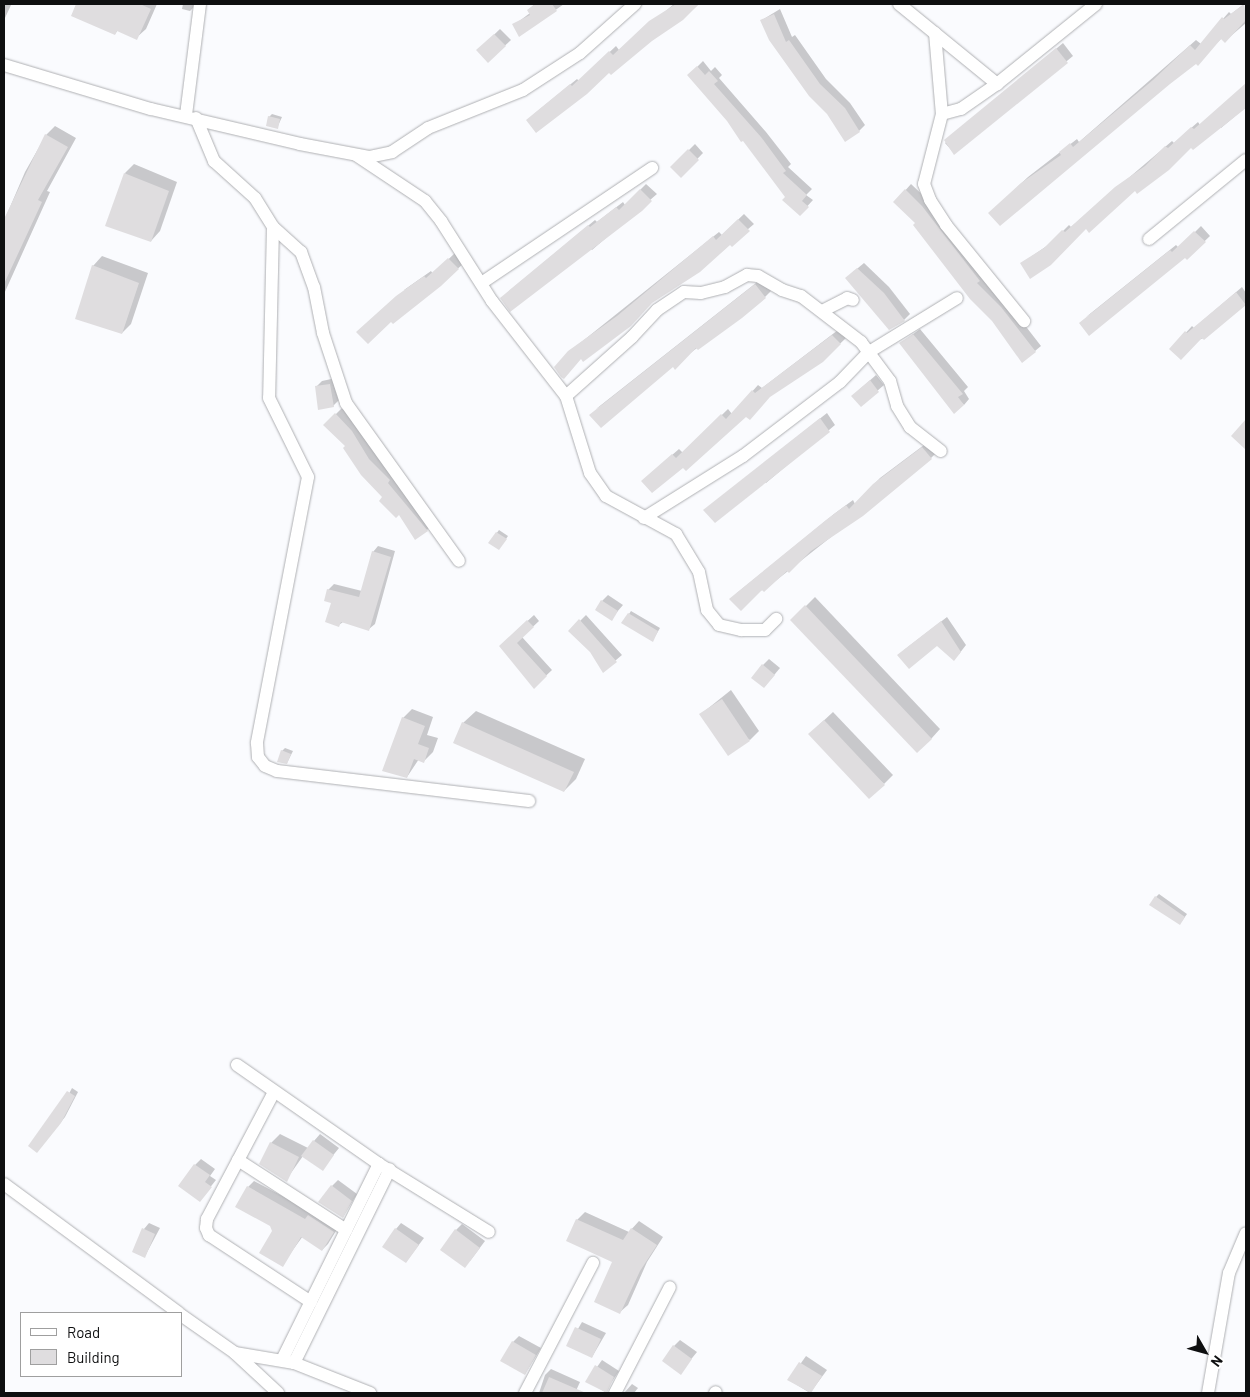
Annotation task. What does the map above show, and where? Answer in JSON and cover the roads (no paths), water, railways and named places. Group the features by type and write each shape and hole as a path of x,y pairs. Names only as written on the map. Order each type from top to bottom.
{"street":[{"path":"200,4 191,117 214,161 256,198 273,227 300,252 314,286 323,333 346,403 459,562"},
{"path":"4,65 127,102 300,144 352,152 369,157 392,152 428,128 523,90 580,53 635,4"},
{"path":"899,4 997,84"},
{"path":"942,114 961,109 997,84 1096,4"},
{"path":"935,33 942,114 927,166 924,184 930,200 1024,322"},
{"path":"352,152 425,201 483,282 492,301 566,396 590,473 606,496 676,534 699,572 707,610 719,625 741,630 765,630 776,620"},
{"path":"1149,239 1246,160"},
{"path":"483,282 652,168"},
{"path":"273,227 269,398 308,478 257,743 258,757 265,766 277,771 529,801"},
{"path":"566,396 632,337 657,310 684,292 701,293 725,287 747,275 758,276 782,290 801,296 822,311 869,352 890,381 897,406 910,427 940,451"},
{"path":"822,311 847,298 853,300"},
{"path":"644,518 743,456 840,382 869,352 957,298"},
{"path":"237,1066 385,1166 489,1232"},
{"path":"274,1092 207,1219 209,1235 311,1302"},
{"path":"238,1160 346,1230"},
{"path":"288,1361 311,1302 346,1230 385,1166"},
{"path":"288,1361 385,1166"},
{"path":"4,1184 177,1312"},
{"path":"1208,1393 1229,1273 1246,1233"},
{"path":"525,1393 593,1263"},
{"path":"615,1393 670,1287"},
{"path":"182,1315 235,1353 278,1393"},
{"path":"235,1353 288,1361 370,1393"}]}
